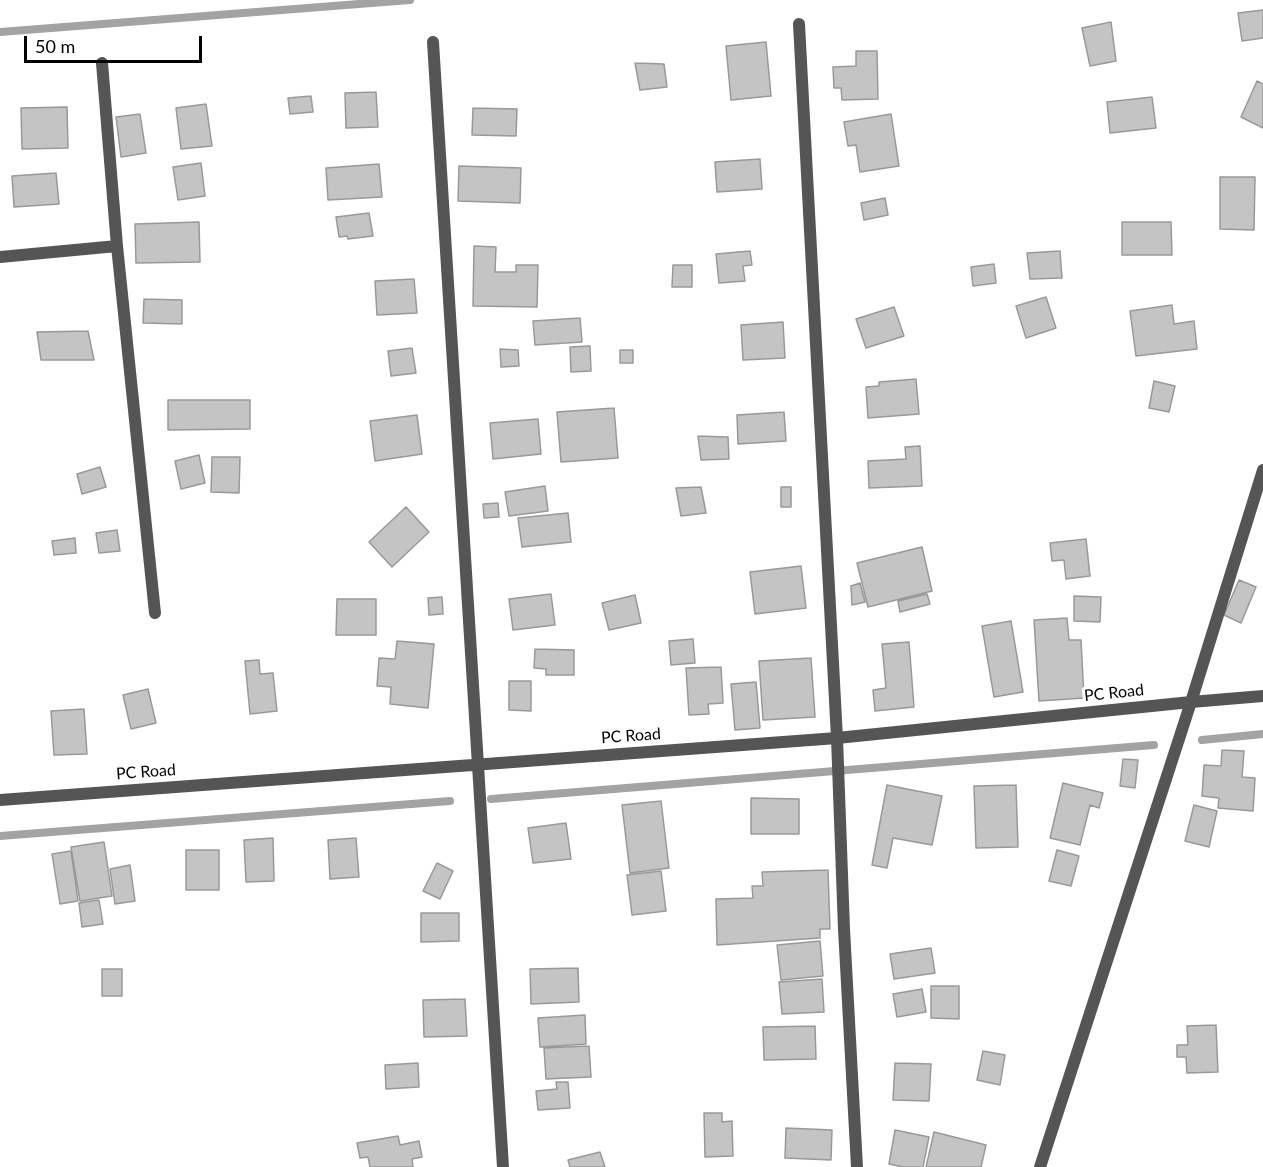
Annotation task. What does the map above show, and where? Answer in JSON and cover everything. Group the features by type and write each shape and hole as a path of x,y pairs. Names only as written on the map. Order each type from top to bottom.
{"street":[{"path":"799,24 857,1167"},
{"path":"433,42 503,1167"},
{"path":"102,63 117,246 154,613"},
{"path":"0,257 117,246"},
{"path":"1040,1167 1191,702 1263,470"},
{"name":"PC Road","path":"0,800 837,738 1263,696"}],"building":[{"path":"1263,10 1263,38 1242,41 1238,13"},
{"path":"1111,22 1116,61 1090,66 1082,28"},
{"path":"766,42 771,96 731,100 726,46"},
{"path":"856,51 877,51 878,99 842,100 841,88 834,88 833,67 856,66"},
{"path":"635,63 664,64 667,87 640,90"},
{"path":"1257,81 1263,84 1263,128 1241,117"},
{"path":"376,92 378,127 346,128 345,93"},
{"path":"311,96 313,112 290,114 288,98"},
{"path":"1152,97 1156,128 1110,133 1107,102"},
{"path":"206,104 212,146 181,149 176,108"},
{"path":"67,107 68,148 22,149 21,108"},
{"path":"473,108 517,109 516,136 472,135"},
{"path":"140,114 146,153 121,157 116,117"},
{"path":"891,114 899,166 860,172 856,145 848,146 844,122"},
{"path":"760,159 762,189 717,192 715,162"},
{"path":"201,163 205,196 178,200 173,167"},
{"path":"379,164 382,197 328,200 326,168"},
{"path":"459,166 521,168 520,203 458,201"},
{"path":"56,173 59,204 14,207 12,176"},
{"path":"1220,177 1255,177 1254,230 1220,229"},
{"path":"885,198 888,215 864,220 861,203"},
{"path":"369,213 373,236 348,239 347,236 339,237 336,217"},
{"path":"199,222 200,262 136,263 135,224"},
{"path":"1122,222 1171,222 1172,255 1122,255"},
{"path":"474,246 496,247 495,272 516,272 516,265 538,265 537,307 473,306"},
{"path":"750,251 752,265 743,266 745,281 719,283 716,254"},
{"path":"1060,251 1062,278 1030,279 1027,253"},
{"path":"994,264 996,283 973,286 971,267"},
{"path":"673,265 692,265 692,287 672,287"},
{"path":"414,279 417,313 377,315 375,281"},
{"path":"1046,297 1056,328 1026,338 1016,306"},
{"path":"144,299 182,300 182,324 143,323"},
{"path":"1172,305 1174,324 1194,321 1197,349 1136,356 1130,311"},
{"path":"894,307 904,336 866,348 856,319"},
{"path":"580,318 582,342 535,345 533,321"},
{"path":"783,322 785,358 743,360 741,325"},
{"path":"88,331 94,360 41,360 37,332"},
{"path":"590,346 591,371 571,372 570,347"},
{"path":"412,348 416,373 391,376 388,351"},
{"path":"500,349 518,350 519,366 501,367"},
{"path":"620,350 633,350 633,363 620,363"},
{"path":"916,379 919,414 868,418 866,387 879,386 879,382"},
{"path":"1154,381 1175,386 1169,412 1149,408"},
{"path":"168,400 250,400 250,429 168,430"},
{"path":"614,408 618,458 561,462 557,412"},
{"path":"784,412 786,441 738,444 737,415"},
{"path":"417,415 422,454 375,461 370,421"},
{"path":"538,419 541,454 493,459 490,423"},
{"path":"698,436 728,437 729,459 701,460"},
{"path":"920,446 922,486 869,488 868,461 906,459 905,447"},
{"path":"199,455 205,483 181,489 175,461"},
{"path":"212,457 240,457 239,493 211,492"},
{"path":"100,467 106,487 82,494 77,474"},
{"path":"545,486 548,511 509,516 505,492"},
{"path":"701,487 706,513 681,516 676,488"},
{"path":"781,487 791,487 791,507 781,507"},
{"path":"498,503 499,517 484,518 483,504"},
{"path":"406,507 429,532 392,567 369,542"},
{"path":"568,513 571,542 522,547 518,518"},
{"path":"117,530 120,551 99,553 96,533"},
{"path":"75,538 76,553 54,555 52,541"},
{"path":"1086,539 1090,576 1066,579 1064,560 1052,561 1050,543"},
{"path":"922,547 932,591 868,607 857,563"},
{"path":"801,566 806,608 755,614 750,572"},
{"path":"1239,580 1256,587 1241,623 1224,615"},
{"path":"860,583 865,602 852,605 851,586"},
{"path":"551,594 555,625 513,630 509,599"},
{"path":"927,594 930,604 900,612 898,601"},
{"path":"635,595 641,623 609,630 602,603"},
{"path":"1074,596 1101,597 1100,622 1074,621"},
{"path":"442,597 443,614 429,615 428,598"},
{"path":"337,599 376,599 376,635 336,635"},
{"path":"1067,618 1069,640 1081,640 1084,698 1039,701 1034,620"},
{"path":"1011,621 1023,692 994,697 982,626"},
{"path":"693,639 695,663 671,665 669,641"},
{"path":"397,641 434,644 428,708 390,704 391,687 377,686 379,658 395,659"},
{"path":"909,642 914,707 875,711 873,690 886,688 882,644"},
{"path":"535,649 574,650 574,675 546,675 546,669 534,668"},
{"path":"811,658 815,717 763,720 759,661"},
{"path":"259,660 260,674 273,673 277,711 250,714 245,661"},
{"path":"721,667 723,703 708,704 709,714 689,715 686,668"},
{"path":"509,681 531,681 531,711 509,710"},
{"path":"756,682 760,728 735,730 731,684"},
{"path":"148,689 156,723 131,729 123,695"},
{"path":"84,709 87,754 54,755 51,711"},
{"path":"1222,750 1244,751 1242,777 1255,778 1253,811 1218,808 1219,798 1202,796 1204,765 1221,766"},
{"path":"1123,759 1138,760 1135,788 1120,786"},
{"path":"1063,783 1103,793 1099,808 1090,805 1080,845 1050,838"},
{"path":"887,785 942,796 932,845 893,838 887,868 872,865"},
{"path":"1016,785 1018,847 976,848 974,786"},
{"path":"751,798 799,799 799,834 751,834"},
{"path":"661,801 669,868 630,873 622,805"},
{"path":"1194,805 1217,811 1209,847 1185,841"},
{"path":"566,823 571,859 533,863 528,828"},
{"path":"273,838 274,881 246,882 244,840"},
{"path":"356,838 359,877 330,879 328,840"},
{"path":"104,842 112,896 80,901 71,847"},
{"path":"186,850 219,850 219,890 186,890"},
{"path":"1057,850 1079,856 1071,886 1049,881"},
{"path":"71,851 78,901 60,904 52,854"},
{"path":"437,863 453,871 440,899 423,891"},
{"path":"130,865 135,901 115,904 110,869"},
{"path":"828,870 830,929 820,929 820,938 717,945 716,899 753,898 752,886 763,886 762,872"},
{"path":"661,871 666,911 632,915 627,875"},
{"path":"99,900 103,924 82,927 79,903"},
{"path":"421,913 459,913 459,941 421,942"},
{"path":"820,941 823,976 781,980 777,945"},
{"path":"931,948 935,973 894,979 890,954"},
{"path":"578,968 579,1002 531,1004 530,969"},
{"path":"102,969 122,969 122,996 102,996"},
{"path":"822,979 824,1012 782,1014 779,982"},
{"path":"931,986 959,986 959,1019 931,1018"},
{"path":"922,989 926,1012 897,1017 893,994"},
{"path":"465,999 467,1036 424,1037 423,1000"},
{"path":"585,1015 586,1044 540,1047 538,1018"},
{"path":"1216,1025 1218,1072 1187,1073 1186,1057 1177,1057 1177,1045 1188,1045 1187,1026"},
{"path":"815,1026 816,1059 764,1060 763,1027"},
{"path":"589,1046 591,1077 546,1079 544,1048"},
{"path":"983,1051 1005,1055 1000,1085 977,1080"},
{"path":"418,1063 419,1087 386,1089 385,1065"},
{"path":"895,1063 931,1064 929,1101 893,1100"},
{"path":"556,1082 568,1082 570,1108 538,1110 536,1091 557,1089"},
{"path":"704,1113 722,1113 722,1122 732,1121 733,1156 705,1157"},
{"path":"786,1128 832,1130 831,1160 785,1158"},
{"path":"895,1130 929,1137 923,1167 889,1164"},
{"path":"934,1132 986,1145 981,1167 926,1167"},
{"path":"398,1136 400,1145 419,1141 422,1157 412,1159 413,1167 370,1167 368,1157 360,1158 357,1143"},
{"path":"600,1152 605,1167 570,1167 568,1160"}],"waterway":[{"path":"0,32 410,0"},
{"path":"1202,740 1263,734"},
{"path":"491,799 1154,745"},
{"path":"0,836 450,801"}]}
